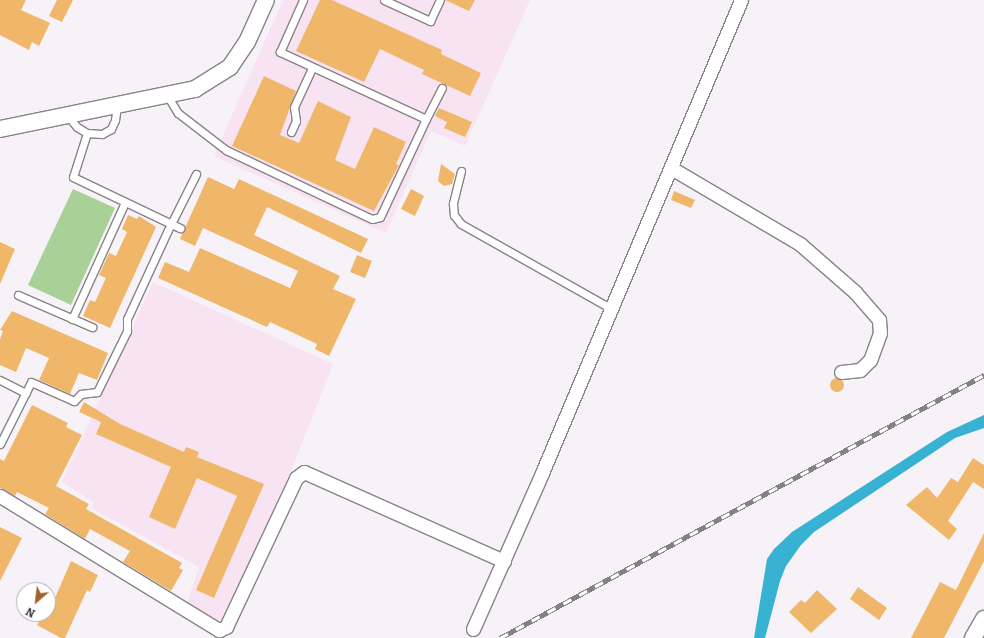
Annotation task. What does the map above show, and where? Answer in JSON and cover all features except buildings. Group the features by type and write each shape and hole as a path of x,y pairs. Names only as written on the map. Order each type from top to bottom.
{"street":[{"path":"0,129 196,89 230,67 247,42 266,0"},
{"path":"473,629 504,561 610,308 672,168 742,0"},
{"path":"672,168 800,244 855,292 879,320 880,334 870,360 860,370 841,372"},
{"path":"0,496 219,630 226,628 296,478 304,472 504,561"},
{"path":"973,638 984,619"}],"lane":[{"path":"303,0 280,52 426,119"},
{"path":"384,0 430,21 440,0"},
{"path":"291,132 296,121 294,107 312,68"},
{"path":"168,95 178,113 226,150 372,219 380,217 442,88"},
{"path":"68,115 77,128 87,133 102,134 111,129 117,105"},
{"path":"87,133 73,177 176,226"},
{"path":"461,171 453,204 454,215 461,224 610,308"},
{"path":"0,444 32,382 74,401 81,394 97,392 127,331 127,319 137,297 176,226 196,174"},
{"path":"72,319 125,202"},
{"path":"18,296 92,327"},
{"path":"0,380 26,393"}],"shaded area":[{"path":"283,0 530,0 465,146 431,131 386,233 214,156"},
{"path":"153,282 333,364 291,471 221,623 187,603 199,567 91,508 93,502 62,482"}],"green space":[{"path":"73,189 115,208 71,305 28,285"}],"water":[{"path":"984,415 984,428 955,438 814,532 801,545 786,566 780,581 765,638 754,638 767,559 774,549 792,532 947,432"}],"railway":[{"path":"500,638 984,375"}]}
